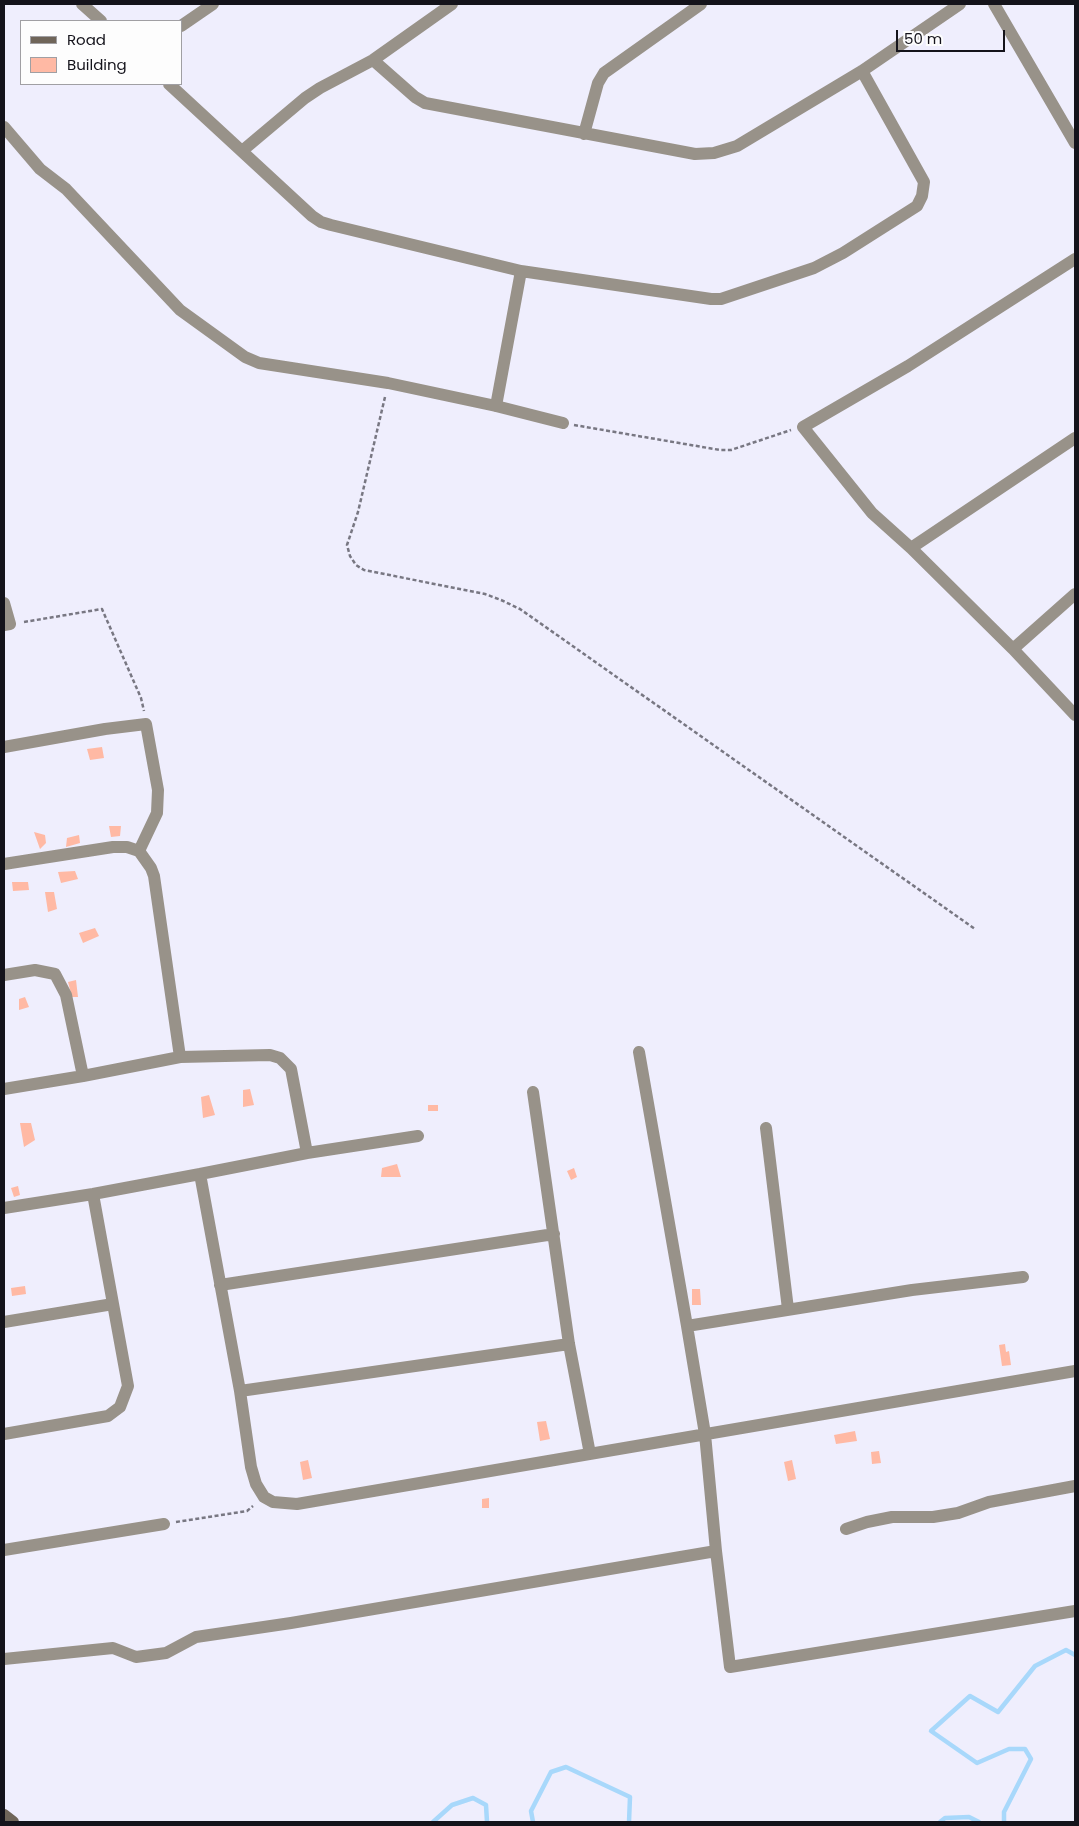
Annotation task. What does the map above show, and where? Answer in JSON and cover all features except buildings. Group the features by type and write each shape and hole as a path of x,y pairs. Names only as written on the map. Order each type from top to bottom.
{"street":[{"path":"82,4 100,20"},
{"path":"182,25 213,4"},
{"path":"242,151 305,98 373,60 452,4"},
{"path":"584,134 598,84 604,73 702,4"},
{"path":"373,60 415,97 425,103 695,154 714,153 737,146 862,71 960,4"},
{"path":"994,4 1075,143"},
{"path":"170,85 312,216 331,226 521,271 711,300 720,299 814,268 843,253 917,206 922,196 924,182 862,71"},
{"path":"4,127 40,169 66,188 180,310 245,357 259,363 388,383 496,406 563,423"},
{"path":"1075,259 908,366 803,427 872,513 911,548 1012,649 1075,716"},
{"path":"496,406 521,271"},
{"path":"911,548 1075,438"},
{"path":"1012,649 1075,594"},
{"path":"4,603 7,625"},
{"path":"4,746 146,724 158,798 157,813 140,851"},
{"path":"4,864 112,847 127,847 140,851 154,876 180,1057"},
{"path":"4,975 35,970 55,974 66,996 83,1076"},
{"path":"639,1052 705,1434 716,1551 730,1667 1075,1611"},
{"path":"4,1088 83,1076 180,1057 270,1055 280,1058 291,1069 307,1153"},
{"path":"533,1092 569,1344 590,1454"},
{"path":"766,1128 788,1309"},
{"path":"4,1208 93,1194 307,1153 418,1136"},
{"path":"200,1174 240,1391 251,1467 256,1484 264,1497 273,1502 296,1504 1075,1372"},
{"path":"4,1434 108,1416 120,1407 128,1386 93,1194"},
{"path":"220,1285 554,1234"},
{"path":"687,1326 912,1290 1023,1277"},
{"path":"4,1322 113,1304"},
{"path":"240,1391 569,1344"},
{"path":"846,1529 892,1517 933,1517 958,1513 989,1502 1075,1486"},
{"path":"4,1550 164,1524"},
{"path":"4,1660 113,1648 136,1657 166,1653 196,1637 291,1623 716,1551"},
{"path":"4,1814 13,1822"}],"path":[{"path":"388,383 358,512 347,545 350,556 356,565 364,570 485,594 520,609 975,929"},
{"path":"563,423 720,450 731,450 803,427"},
{"path":"7,625 102,609 142,698 146,724"},
{"path":"164,1524 247,1511 264,1497"}],"waterway":[{"path":"1004,1822 1004,1812 1031,1759 1025,1749 1009,1749 977,1763 931,1731 970,1696 998,1712 1035,1666 1066,1650 1075,1655"},
{"path":"533,1822 531,1811 551,1772 566,1767 630,1797 629,1822"},
{"path":"433,1822 452,1805 473,1798 486,1805 487,1822"},
{"path":"940,1822 945,1818 969,1817 979,1822"}]}
